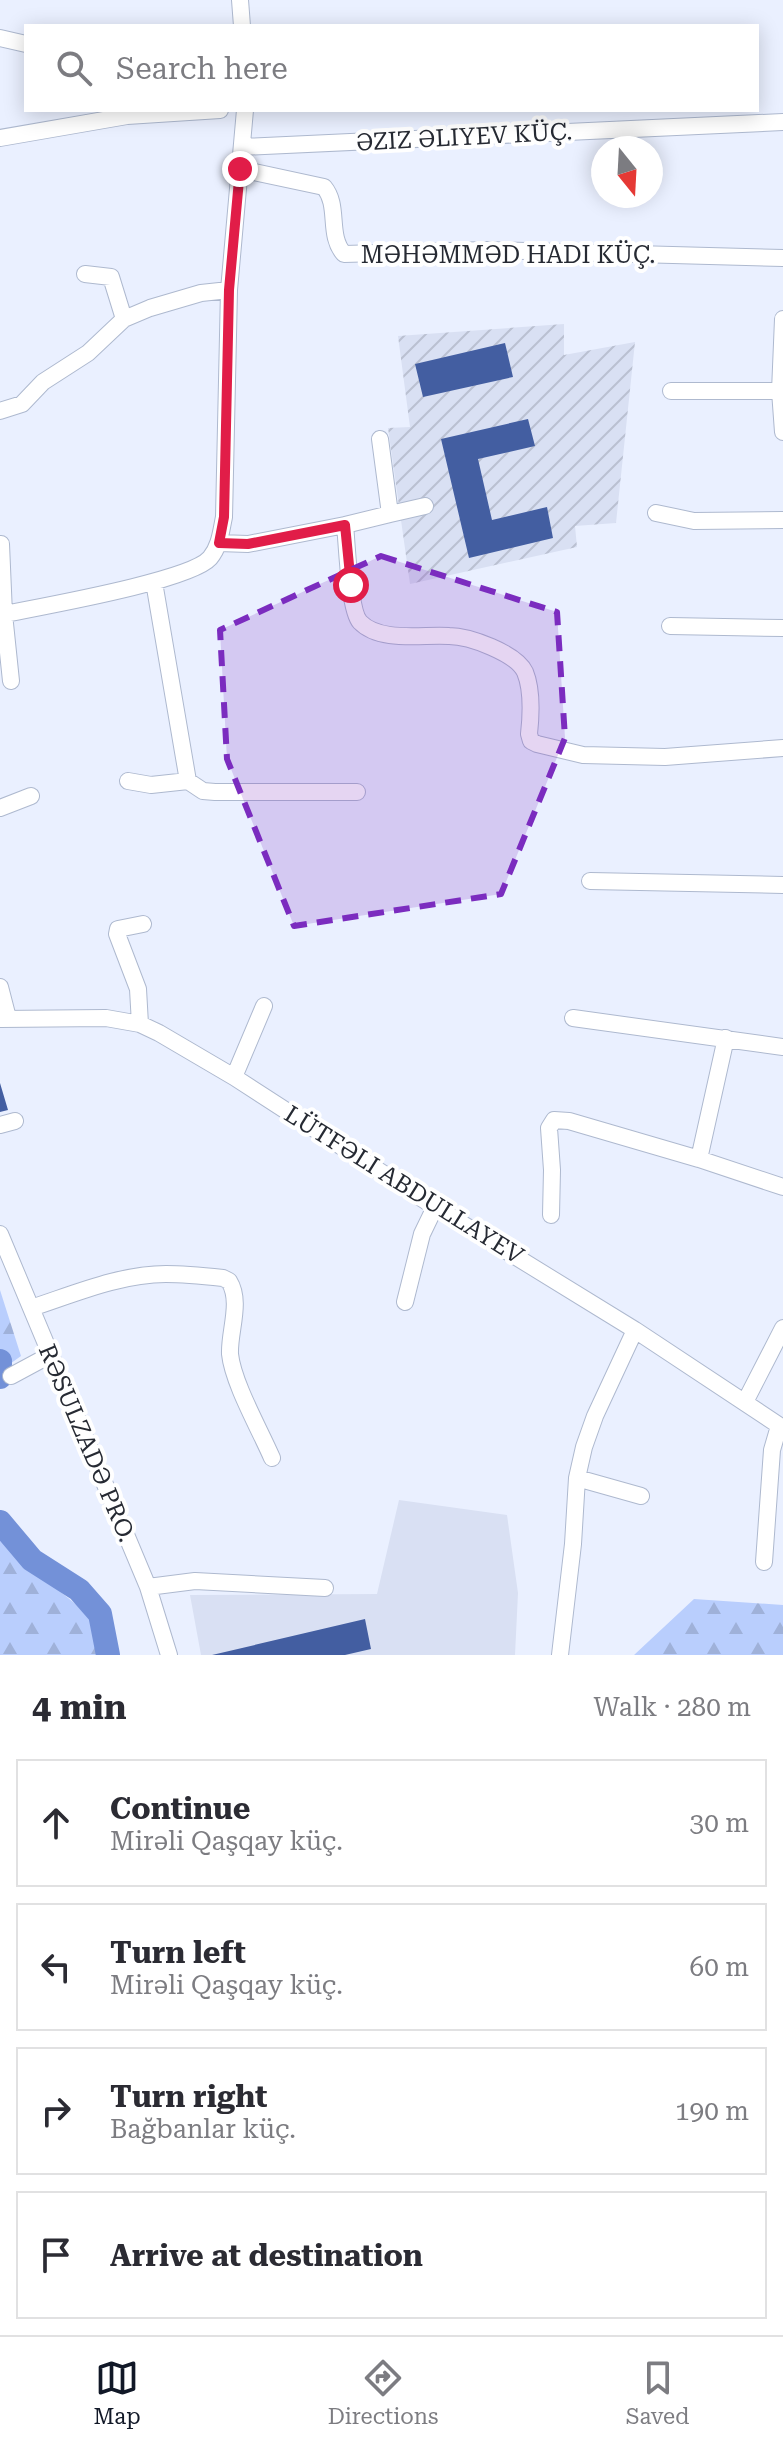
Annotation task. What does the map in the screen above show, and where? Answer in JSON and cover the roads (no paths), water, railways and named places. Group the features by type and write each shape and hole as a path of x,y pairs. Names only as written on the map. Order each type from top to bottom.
{"street":[{"path":"240,0 242,24"},
{"path":"0,38 24,44"},
{"path":"0,138 161,112"},
{"path":"2,615 154,582 195,569 210,559 219,543 224,517 229,290 245,112"},
{"name":"ƏZIZ ƏLIYEV KÜÇ.","path":"242,147 783,122"},
{"name":"MƏHƏMMƏD HADI KÜÇ.","path":"240,169 324,187 331,196 337,246 344,254 486,250 783,258"},
{"path":"85,274 111,277 124,319"},
{"path":"0,411 22,404 43,382 88,353 124,319 201,293 229,290"},
{"path":"783,319 780,391 783,432"},
{"path":"671,391 780,391"},
{"path":"380,439 390,514"},
{"path":"219,543 248,544 425,506"},
{"path":"656,513 694,521 783,520"},
{"path":"345,525 354,609 360,622 381,633 405,638 452,635 485,645 513,659 524,671 528,686 531,741 583,755 665,757 783,748"},
{"path":"1,544 2,615 11,681"},
{"path":"154,582 188,781"},
{"path":"670,626 783,628"},
{"path":"128,781 151,785 188,781 203,791 215,792 357,792"},
{"path":"0,808 31,796"},
{"path":"590,881 783,885"},
{"path":"140,1024 138,989 117,934 118,929 143,924"},
{"path":"0,987 4,1018"},
{"path":"234,1077 264,1006"},
{"name":"LÜTFƏLI ABDULLAYEV","path":"4,1018 75,1016 140,1024 234,1077 435,1207 635,1330 781,1427"},
{"path":"573,1018 783,1047"},
{"path":"699,1159 726,1038"},
{"path":"551,1215 549,1128 554,1120 569,1121 699,1159 783,1187"},
{"path":"405,1302 422,1234 435,1207"},
{"name":"RƏSULZADƏ PRO.","path":"0,1234 148,1587 169,1655"},
{"path":"31,1308 145,1276 165,1274 229,1281 235,1297 230,1352 233,1369 272,1458"},
{"path":"745,1402 783,1328"},
{"path":"560,1655 577,1478 584,1447 635,1330"},
{"path":"11,1376 50,1355"},
{"path":"764,1562 772,1450 781,1427"},
{"path":"577,1478 641,1496"},
{"path":"148,1587 195,1581 325,1588"}],"waterway":[{"path":"0,1361 0,1377"},
{"path":"0,1522 32,1560 79,1590 100,1614 108,1655"}]}
